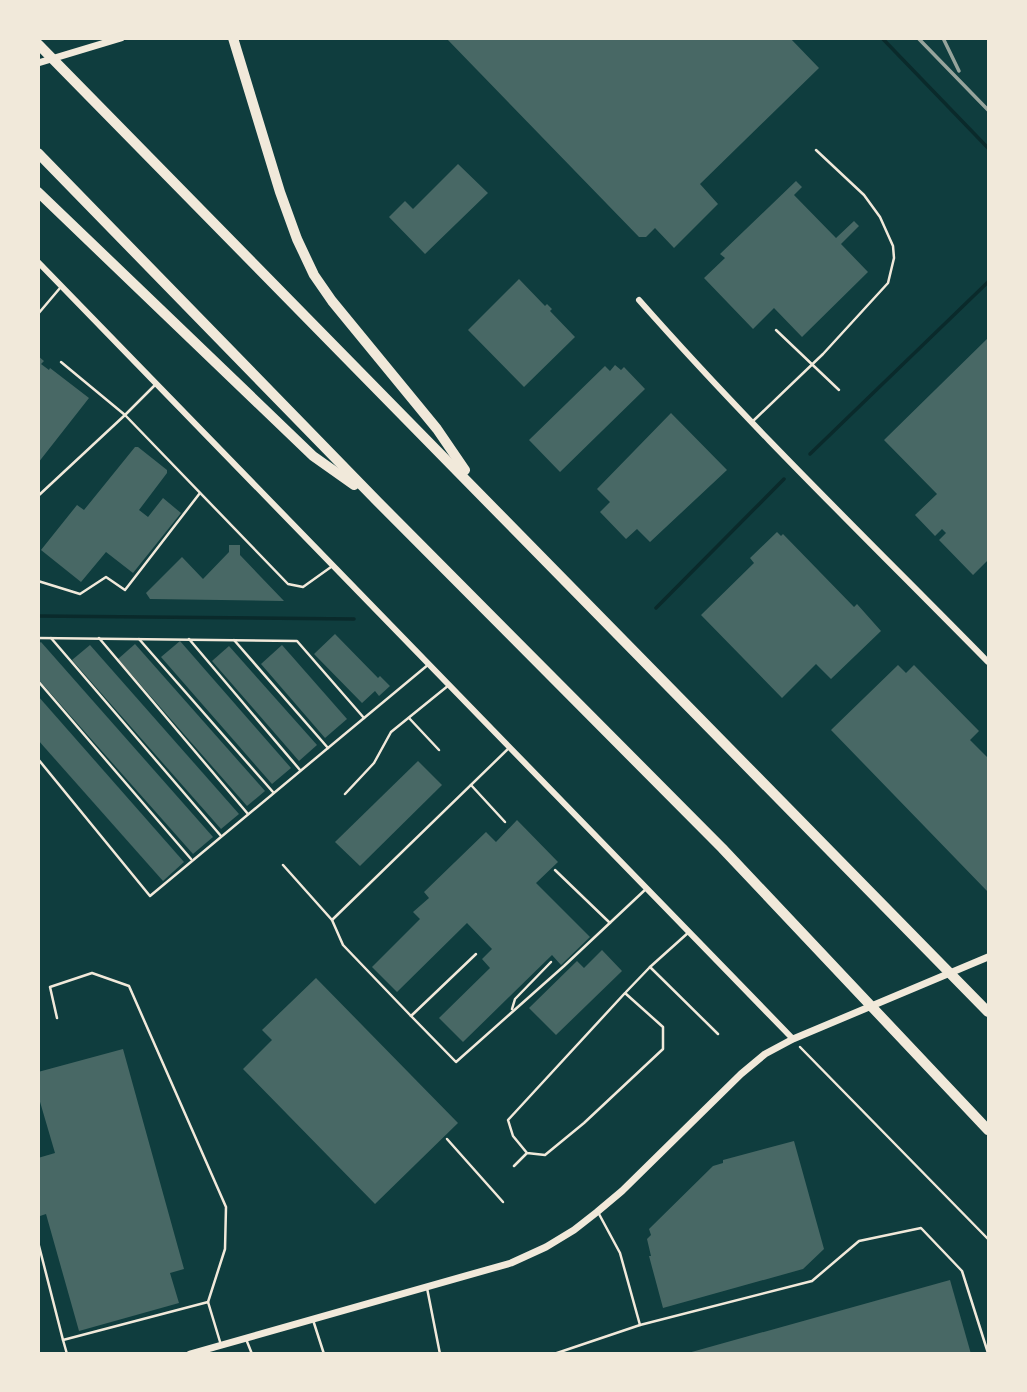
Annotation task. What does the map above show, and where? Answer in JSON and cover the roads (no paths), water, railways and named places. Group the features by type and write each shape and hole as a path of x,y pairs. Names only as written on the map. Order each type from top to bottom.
{"highway":[{"path":"233,38 280,192 314,275 332,301 437,429 483,495"},
{"path":"38,44 989,1012"},
{"path":"38,153 722,848 989,1130"},
{"path":"38,192 313,456 379,502"}],"street":[{"path":"38,63 121,38"},
{"path":"38,262 793,1039"},
{"path":"639,300 688,356 989,662"},
{"path":"190,1353 427,1288 511,1263 547,1247 574,1230 622,1191 741,1074 765,1054 793,1039 989,957"}],"lane":[{"path":"752,422 813,364 888,283 894,258 893,246 880,217 864,195 816,150"},
{"path":"38,314 62,286"},
{"path":"776,330 839,390"},
{"path":"61,362 125,415 288,584 303,587 334,566"},
{"path":"38,496 156,384"},
{"path":"38,581 80,594 106,577 125,590 200,493"},
{"path":"38,638 297,640 364,718"},
{"path":"51,638 221,836"},
{"path":"99,638 248,814"},
{"path":"139,639 274,793"},
{"path":"189,639 300,771"},
{"path":"234,640 328,748"},
{"path":"38,759 149,896 429,664"},
{"path":"38,681 192,860"},
{"path":"345,794 374,763 391,732 449,685"},
{"path":"409,718 439,750"},
{"path":"332,920 510,747"},
{"path":"471,785 505,822"},
{"path":"284,865 332,920 343,945 456,1062 647,888"},
{"path":"555,870 610,923"},
{"path":"625,993 663,1027 663,1049 584,1123 545,1154 527,1153 513,1136 508,1120 625,993 650,967 689,932"},
{"path":"411,1016 476,954"},
{"path":"511,1012 515,999 551,962"},
{"path":"650,967 718,1034"},
{"path":"57,1018 50,987 92,973 129,986 226,1207 225,1249 208,1302 221,1345"},
{"path":"447,1139 503,1202"},
{"path":"514,1166 527,1153"},
{"path":"597,1212 620,1253 640,1325"},
{"path":"554,1353 640,1325 812,1281 859,1241 921,1228 962,1271 989,1353"},
{"path":"38,1242 67,1353"},
{"path":"427,1288 440,1353"},
{"path":"63,1340 208,1302"},
{"path":"313,1320 324,1353"},
{"path":"246,1339 252,1353"}],"waterway":[{"path":"882,38 988,148"},
{"path":"810,454 988,282"},
{"path":"656,608 784,479"},
{"path":"38,616 354,619"}],"railway":[{"path":"918,38 988,110"},
{"path":"943,38 959,71"}]}
